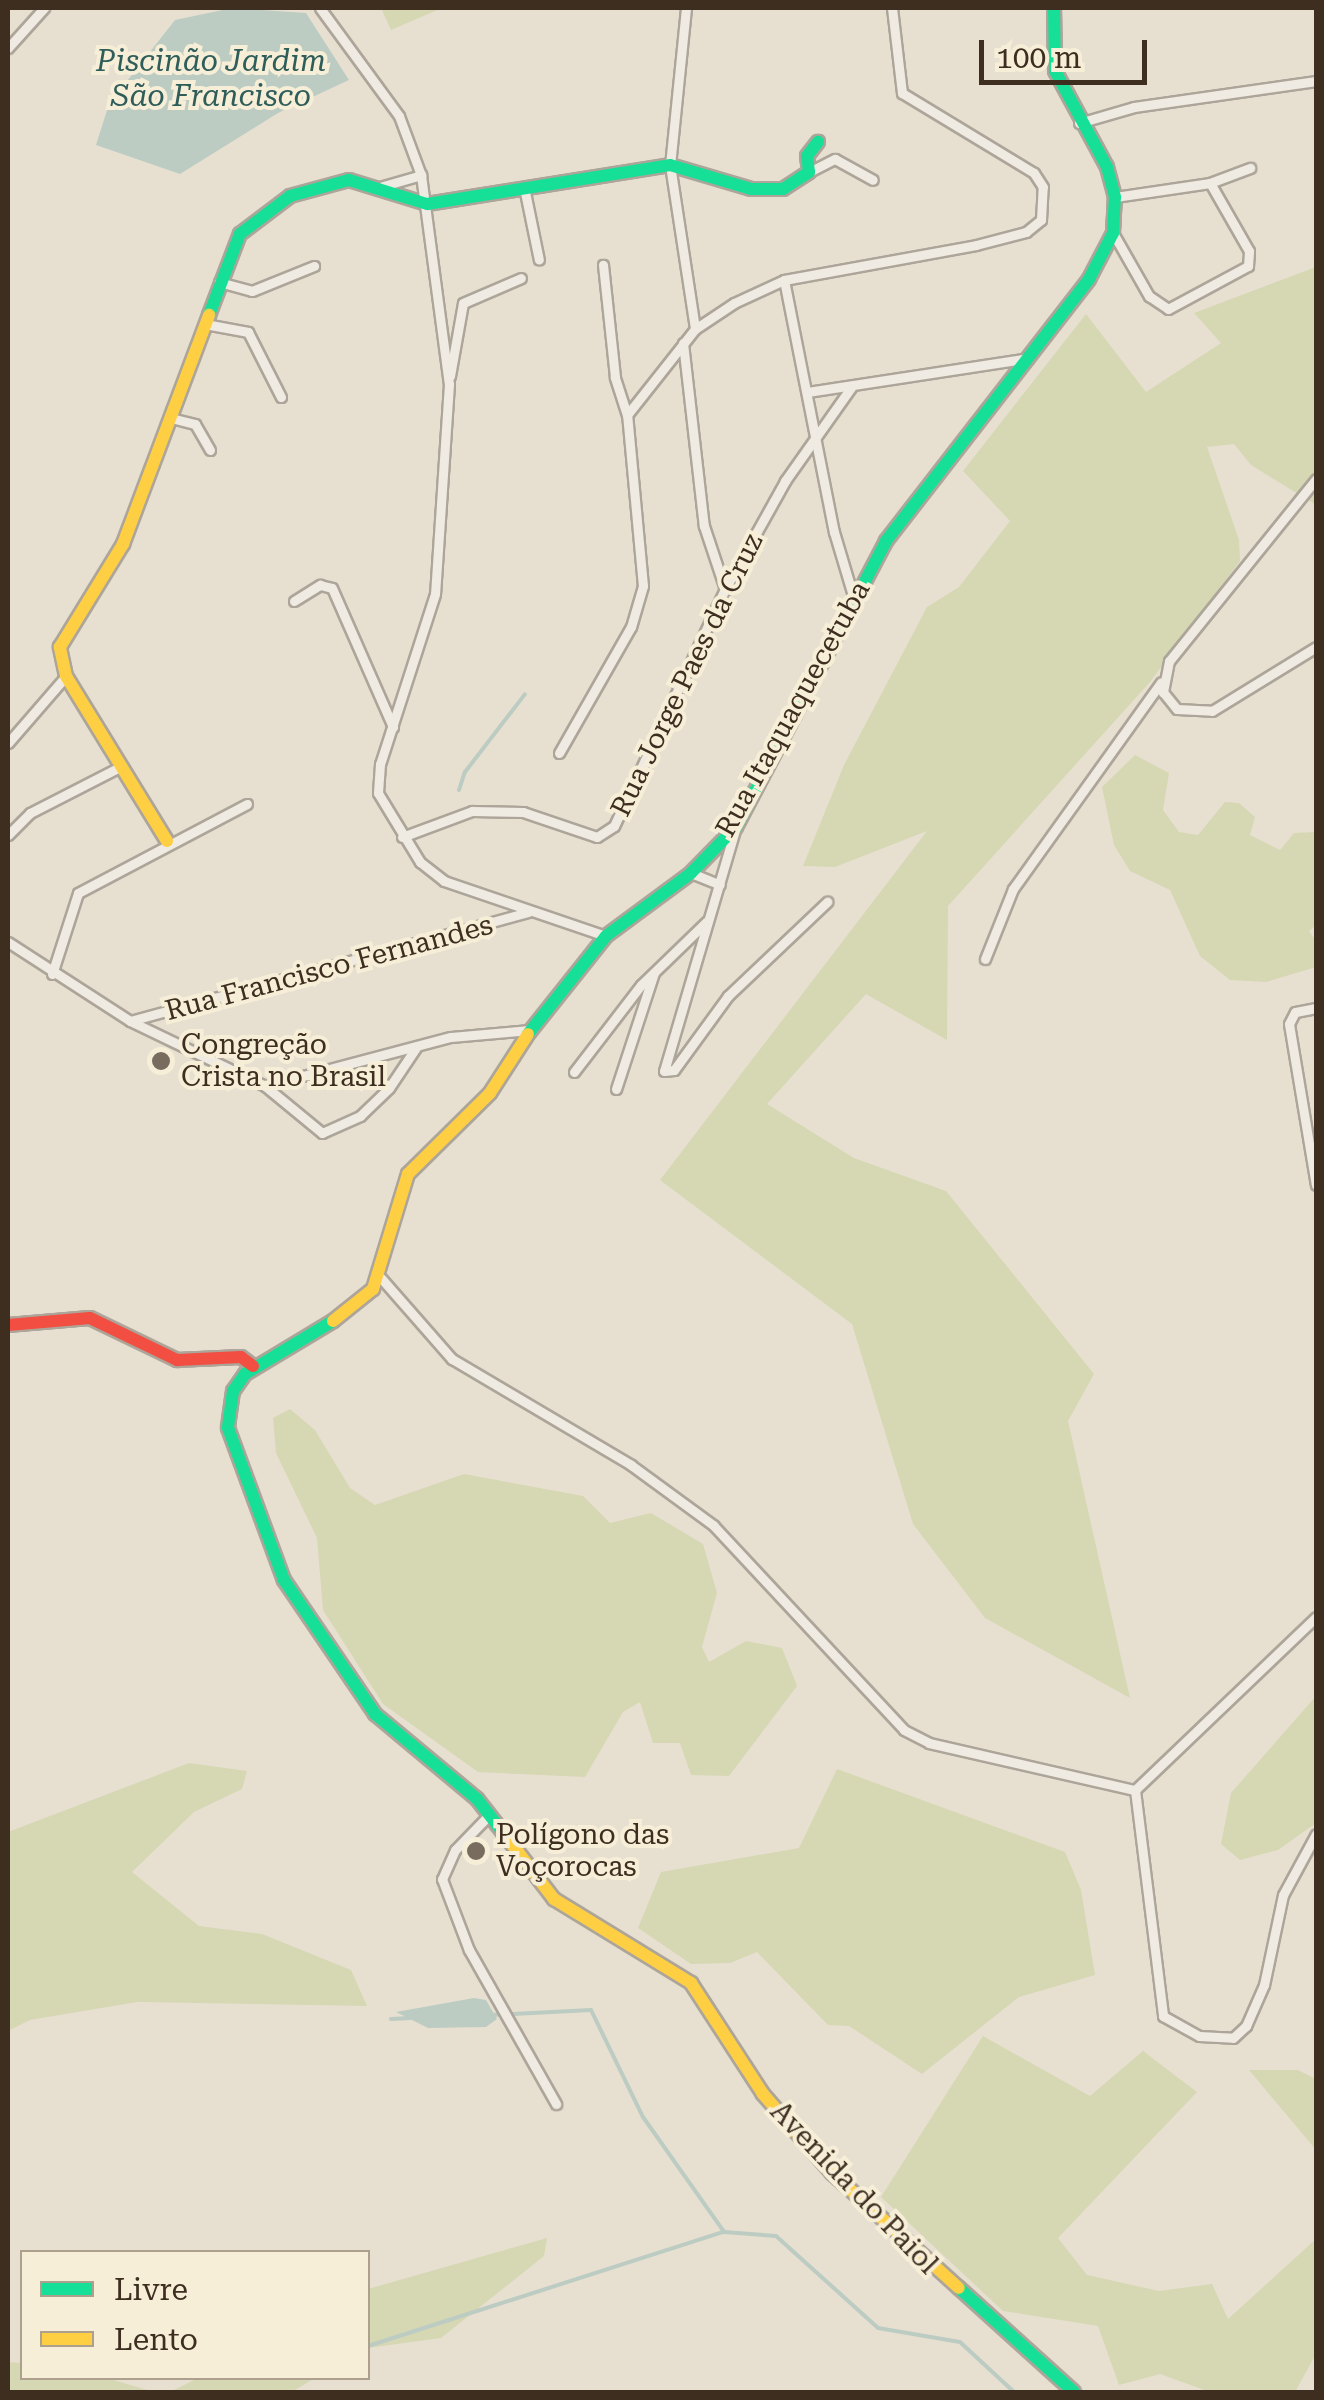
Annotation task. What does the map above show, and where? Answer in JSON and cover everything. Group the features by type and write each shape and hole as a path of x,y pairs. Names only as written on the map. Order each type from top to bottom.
{"street":[{"path":"8,48 44,8"},
{"path":"320,8 399,116 421,175 428,204 449,384"},
{"path":"686,8 670,166 696,329"},
{"path":"627,415 696,329 784,280 976,245 1026,232 1042,220 1043,187 1034,173 902,93 892,8"},
{"name":"Rua Itaquaquecetuba","path":"381,1278 399,1188 490,1094 530,1030 606,936 691,873 736,827 854,598 913,498 1089,279 1113,233 1115,197 1106,166 1054,71 1054,8"},
{"path":"1079,122 1134,107 1316,81"},
{"path":"808,172 807,156 818,142"},
{"path":"383,186 428,204 525,192 670,166 751,189 796,184 808,172 835,159 872,180"},
{"path":"1115,197 1210,183 1250,168"},
{"path":"166,842 66,676 60,657 64,636 123,544 240,234 264,211 319,184 383,186 421,175"},
{"path":"1113,233 1149,296 1161,307 1177,307 1248,266 1249,251 1210,183"},
{"path":"525,192 539,260"},
{"path":"560,753 640,605 643,568 627,415 615,377 603,265"},
{"path":"219,282 252,291 314,266"},
{"path":"520,278 460,306 449,384 436,594 393,727 378,793 420,862 457,889 606,936"},
{"path":"784,280 854,598"},
{"path":"204,324 248,332 281,397"},
{"path":"683,343 704,526 725,588"},
{"path":"807,392 1028,358"},
{"name":"Rua Jorge Paes da Cruz","path":"402,837 472,810 523,812 596,836 614,826 725,588 852,386"},
{"path":"171,418 195,424 210,450"},
{"path":"986,959 1013,889 1161,682 1168,660 1316,480"},
{"path":"294,601 320,586 332,588 393,727"},
{"path":"1161,682 1177,710 1201,714 1316,647"},
{"path":"8,743 66,676"},
{"path":"8,835 30,812 122,766"},
{"path":"52,974 78,892 166,842 247,804"},
{"path":"736,827 662,1066 674,1070 728,996 827,902"},
{"path":"691,873 720,885"},
{"name":"Rua Francisco Fernandes","path":"130,1021 528,912"},
{"path":"574,1072 655,970 708,920"},
{"path":"8,942 130,1021 265,1086 314,1130 331,1133 389,1088 418,1046"},
{"path":"616,1089 655,970"},
{"path":"1316,1008 1290,1016 1316,1184"},
{"path":"265,1086 418,1046 530,1030"},
{"path":"8,1325 90,1318 177,1360 241,1357 254,1366 328,1325 381,1278 452,1359 631,1465 714,1525 904,1730 960,1751 1136,1790"},
{"name":"Avenida do Paiol","path":"254,1366 233,1391 228,1428 284,1580 375,1714 490,1814 554,1898 691,1982 763,2094 832,2173 1074,2392"},
{"path":"1136,1790 1316,1617"},
{"path":"1136,1790 1164,2016 1200,2036 1232,2038 1246,2026 1264,1985 1284,1895 1316,1834"},
{"path":"490,1814 455,1850 442,1880 469,1950 556,2104"}],"green space":[{"path":"381,8 442,8 391,30"},
{"path":"1316,267 1316,505 1251,465 1234,444 1207,447 1239,540 1240,561 1150,682 948,906 947,1040 866,994 767,1104 854,1158 946,1191 1094,1374 1068,1421 1130,1698 985,1618 913,1524 852,1324 660,1180 927,831 835,867 803,866 844,765 927,607 959,587 1010,521 963,471 1086,314 1146,392 1221,343 1194,313"},
{"path":"1135,755 1169,773 1163,810 1179,832 1198,835 1225,802 1239,803 1255,817 1250,835 1280,850 1294,833 1316,832 1316,925 1309,931 1316,941 1316,967 1266,982 1230,980 1200,956 1170,890 1130,871 1114,845 1102,787"},
{"path":"290,1409 315,1430 350,1488 375,1505 464,1474 583,1496 610,1523 651,1513 703,1544 717,1593 702,1647 709,1662 746,1641 782,1648 797,1686 729,1776 691,1775 680,1743 653,1743 640,1702 623,1712 585,1777 478,1772 383,1704 323,1610 317,1538 276,1453 273,1418"},
{"path":"1316,1696 1316,1823 1278,1850 1240,1860 1221,1844 1231,1793"},
{"path":"189,1763 247,1771 242,1789 194,1812 132,1872 199,1926 262,1934 351,1970 367,2006 137,2002 30,2020 8,2031 8,1832"},
{"path":"837,1769 1065,1852 1081,1890 1095,1975 1019,1997 922,2074 849,2026 828,2025 757,1952 730,1963 691,1964 638,1928 661,1872 799,1848"},
{"path":"983,2036 1090,2096 1143,2051 1197,2092 1058,2238 1087,2275 1159,2291 1212,2284 1228,2319 1316,2239 1316,2354 1295,2392 1210,2392 1160,2374 1119,2385 1098,2326 1003,2311 881,2197"},
{"path":"1249,2070 1298,2070 1316,2079 1316,2150"},
{"path":"547,2238 544,2256 441,2338 370,2348 370,2288"},
{"path":"8,2362 20,2363 20,2380 114,2380 154,2392 8,2392"},
{"path":"194,2380 312,2380 292,2392 170,2392"}],"water":[{"name":"Piscinão Jardim São Francisco","path":"232,8 306,13 349,80 278,113 180,174 96,145 109,104 175,20"},
{"path":"474,1998 486,2000 497,2019 486,2027 428,2028 396,2012"}],"waterway":[{"path":"459,790 465,772 525,694"},
{"path":"491,2015 591,2010 643,2117 724,2232 776,2236 878,2328 960,2342 1014,2392"},
{"path":"391,2019 411,2018"},
{"path":"370,2345 724,2232"}],"traffic: fast":[{"path":"528,1034 606,936 691,873 736,827 886,541 1089,279 1113,233 1115,197 1107,167 1055,71 1054,8"},
{"path":"209,315 240,234 290,196 349,180 427,204 670,165 751,189 783,189 809,172 807,156 818,142"},
{"path":"333,1321 245,1374 233,1391 228,1428 284,1580 375,1714 477,1799 505,1835"},
{"path":"959,2288 1074,2392"}],"traffic: slow":[{"path":"167,841 66,676 60,647 123,544 209,315"},
{"path":"333,1321 373,1289 408,1174 490,1093 528,1034"},
{"path":"505,1835 554,1899 691,1983 763,2094 832,2173 959,2288"}],"traffic: jam":[{"path":"8,1325 90,1318 177,1360 241,1357 253,1366"}],"place":[{"name":"Congreção Crista no Brasil","path":"161,1061"},
{"name":"Polígono das Voçorocas","path":"476,1851"}]}
